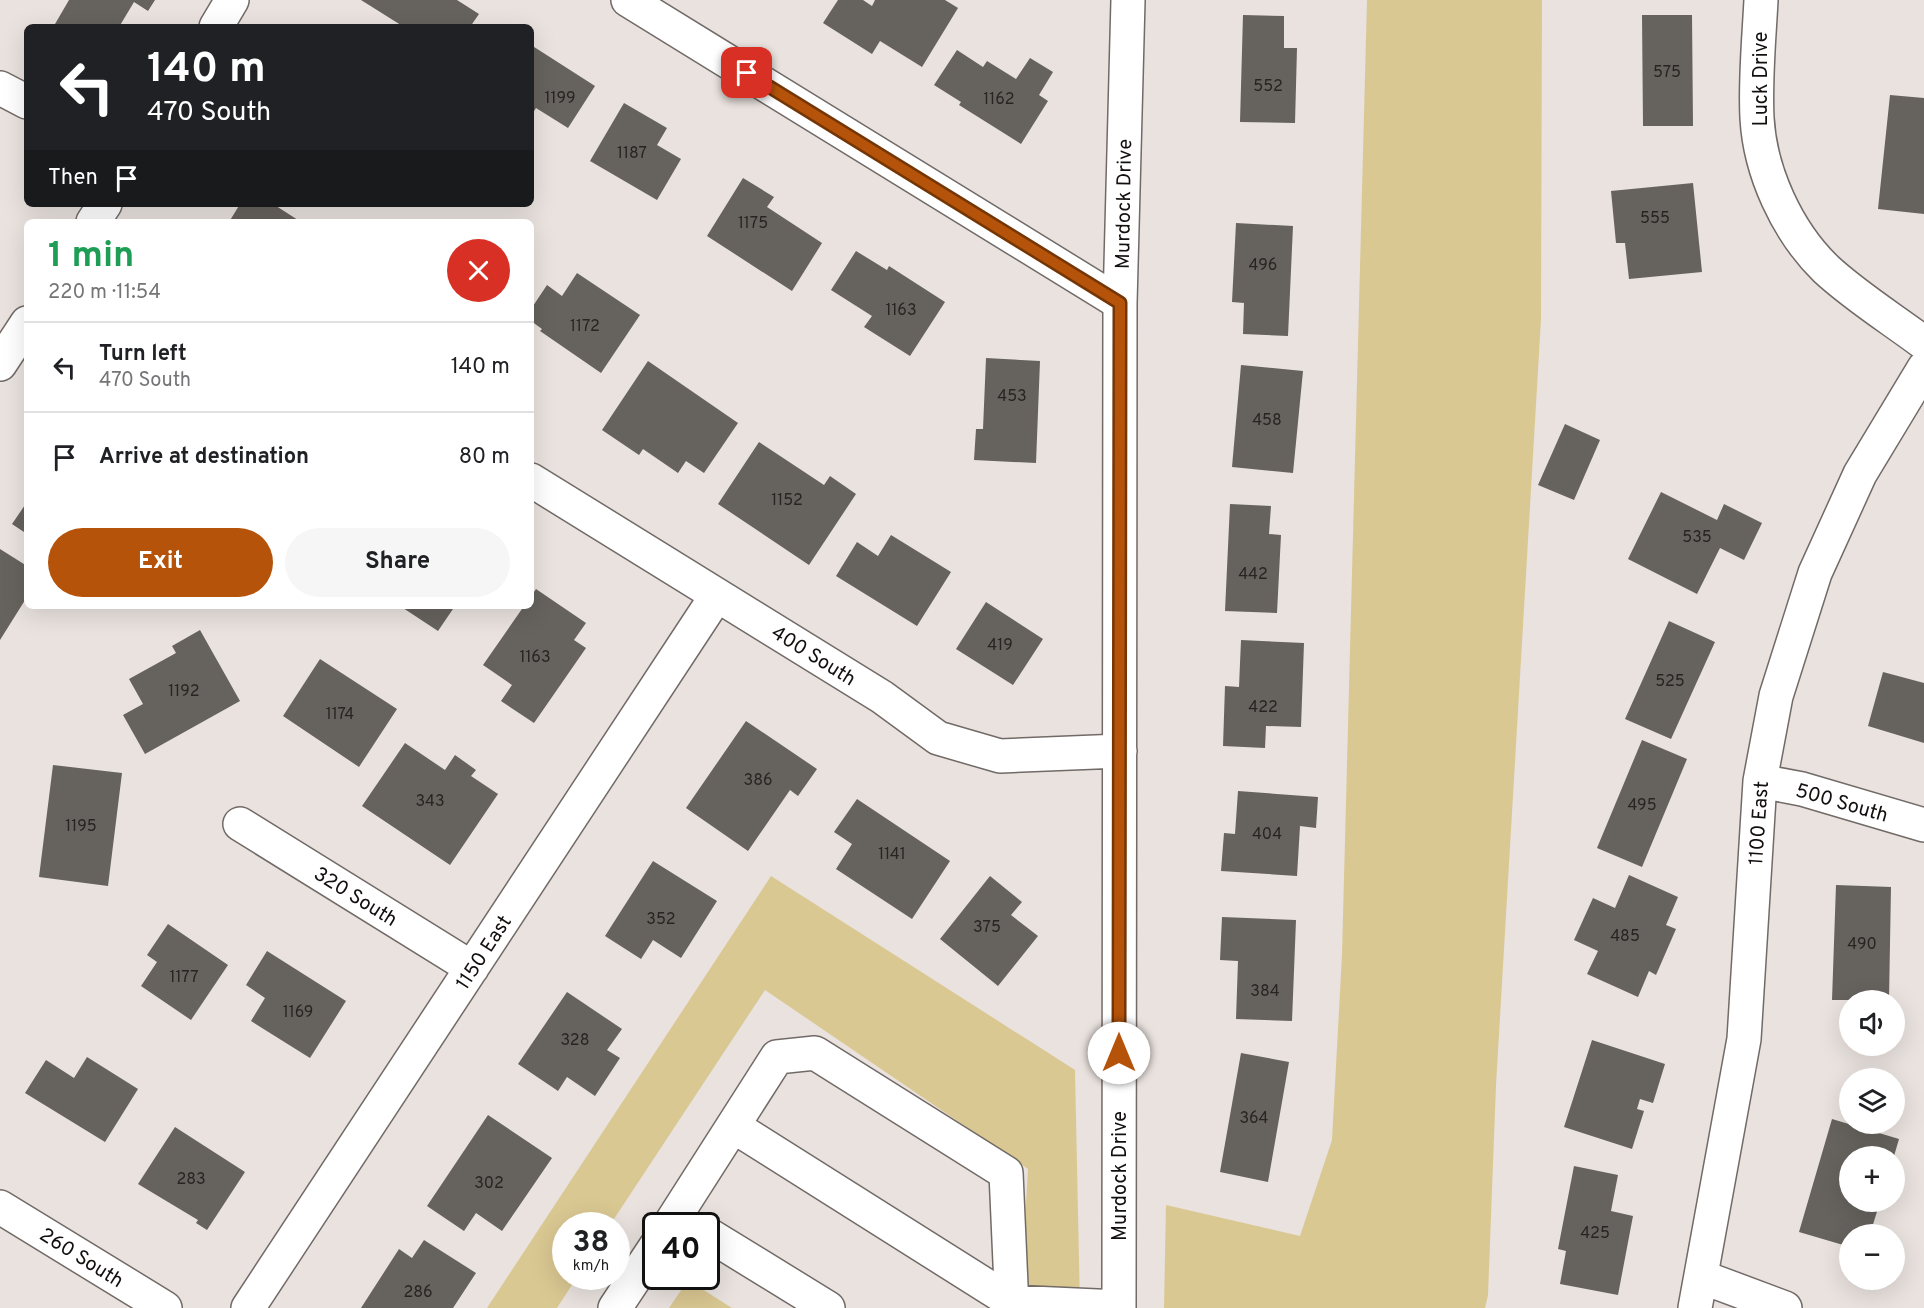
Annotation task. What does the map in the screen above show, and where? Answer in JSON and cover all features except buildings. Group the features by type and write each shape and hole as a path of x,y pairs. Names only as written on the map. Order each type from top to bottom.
{"street":[{"path":"218,24 232,0"},
{"path":"628,0 1120,303"},
{"name":"Murdock Drive","path":"1119,1308 1120,303 1128,0"},
{"name":"Luck Drive","path":"1761,0 1757,118 1761,147 1774,190 1793,228 1826,268 1924,344"},
{"path":"0,88 24,100"},
{"path":"0,364 24,328"},
{"name":"1100 East","path":"1698,1292 1744,1039 1760,781 1776,696 1815,573 1860,474 1924,368"},
{"name":"400 South","path":"534,482 882,697 938,738 1000,756 1120,751"},
{"name":"1150 East","path":"248,1308 717,595"},
{"name":"500 South","path":"1760,781 1802,789 1924,825"},
{"name":"320 South","path":"240,824 472,968"},
{"path":"686,1212 733,1126 777,1057 815,1053 1006,1173 1012,1305"},
{"path":"733,1126 1012,1305 1119,1308"},
{"name":"260 South","path":"0,1207 165,1308"},
{"path":"720,1242 828,1308"},
{"path":"615,1308 642,1267"},
{"path":"1698,1292 1785,1308"}],"shaded area":[{"path":"1367,0 1542,0 1541,319 1496,1085 1488,1295 1485,1308 1164,1308 1166,1205 1300,1236 1332,1140 1342,955"},
{"path":"771,876 1075,1070 1080,1308 1020,1308 1028,1169 765,990 619,1212 552,1212 552,1290 569,1290 557,1308 487,1308"},
{"path":"681,1290 704,1290 732,1308 669,1308"}],"route":[{"path":"747,73 1120,303 1119,1053"}]}
